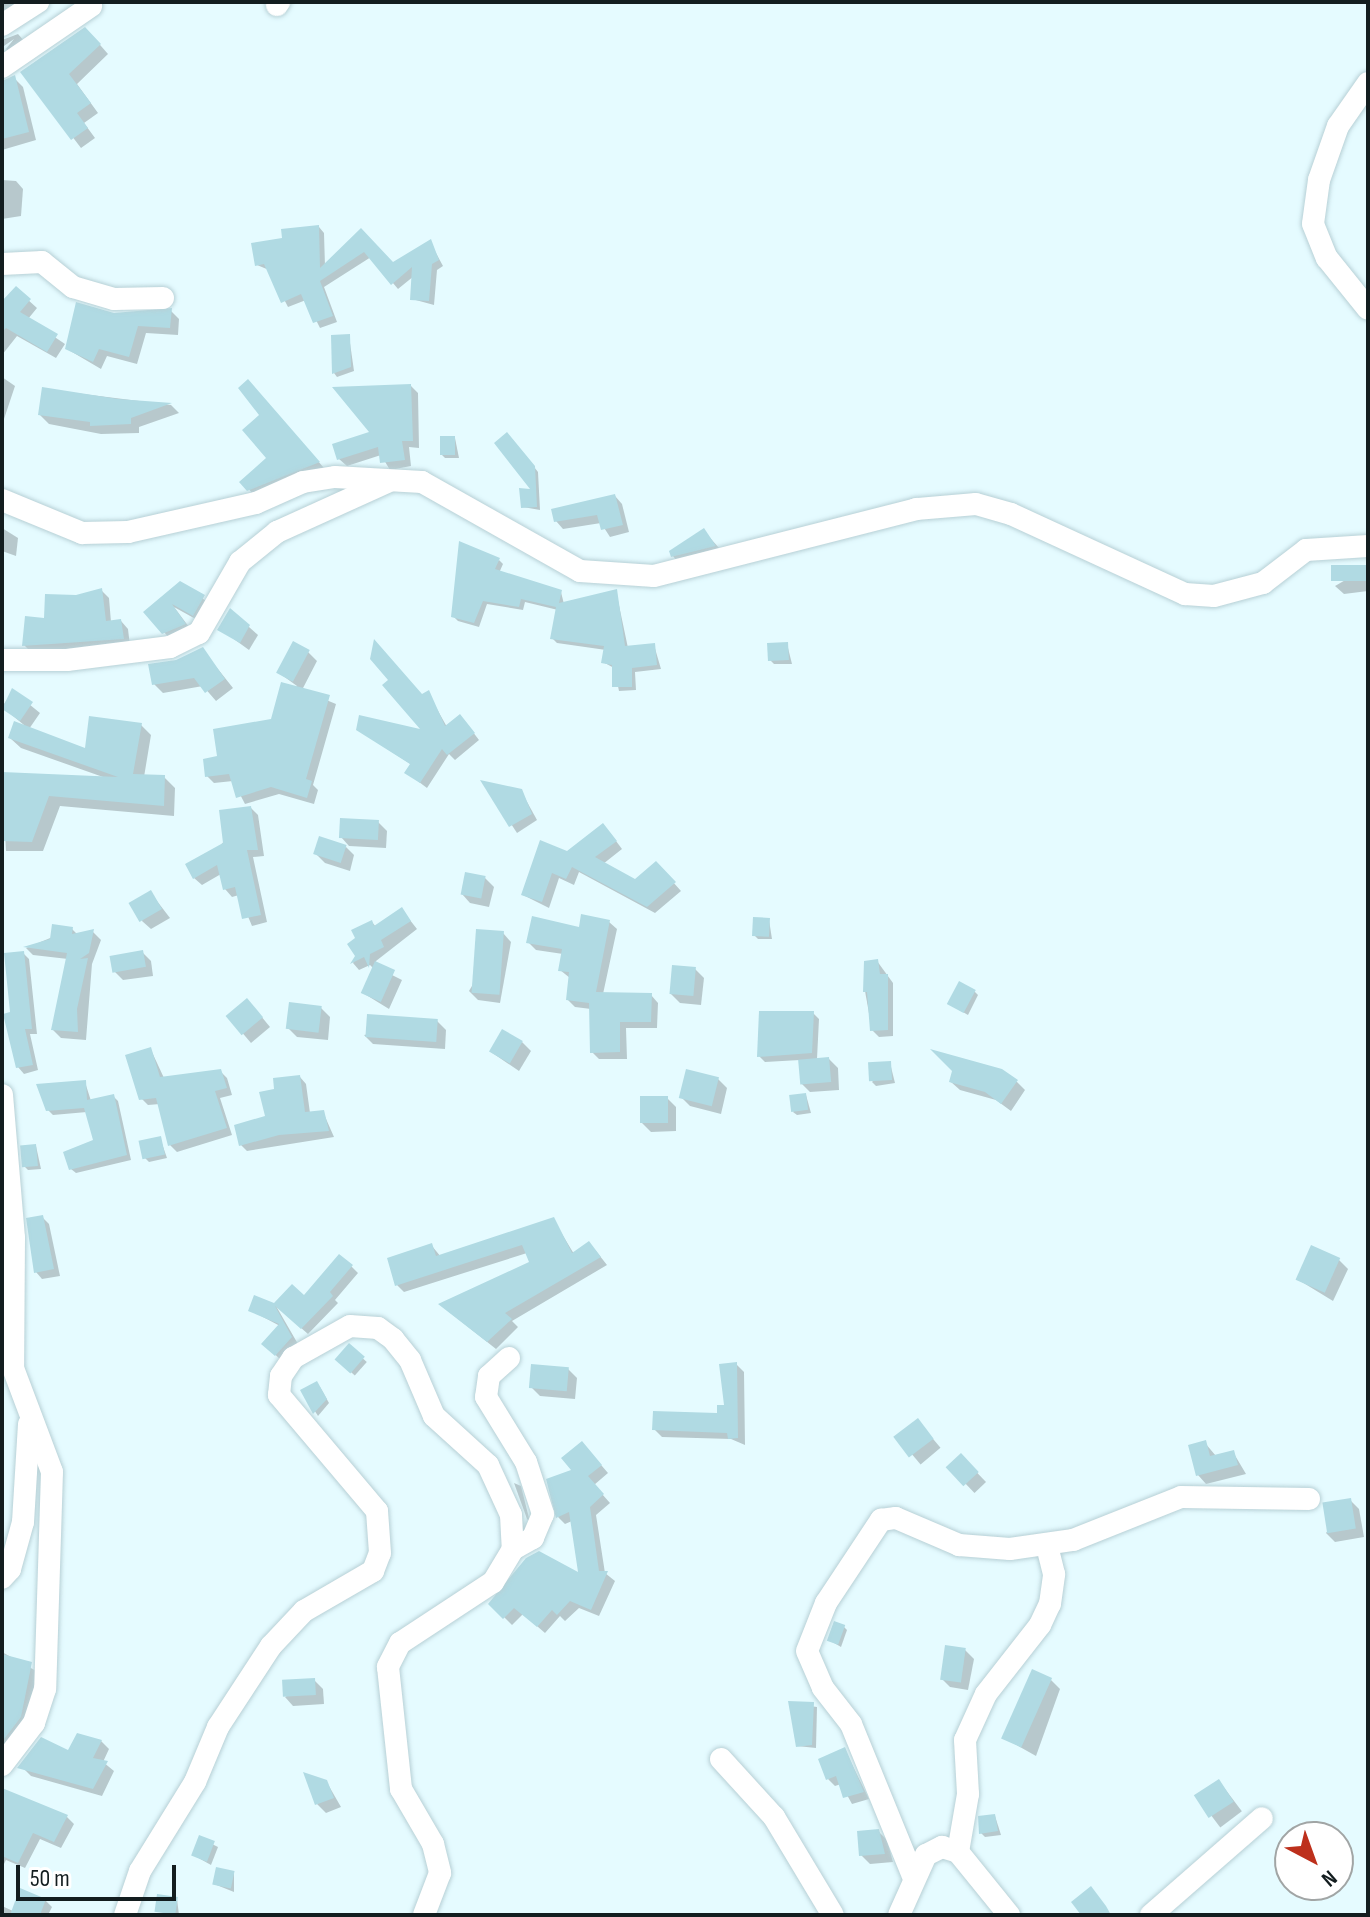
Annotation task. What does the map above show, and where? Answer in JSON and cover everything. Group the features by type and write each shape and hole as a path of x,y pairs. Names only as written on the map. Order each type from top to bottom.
{"street":[{"path":"2,25 38,2"},
{"path":"65,2 94,4"},
{"path":"2,67 94,4"},
{"path":"1368,83 1338,126 1319,180 1313,224 1327,258 1368,309"},
{"path":"2,264 42,262 73,287 114,299 163,298"},
{"path":"2,500 82,533 128,532 256,503 303,482 335,477 422,482 580,571 654,576 916,509 976,504 1011,514 1185,594 1214,596 1263,583 1306,550 1368,546"},
{"path":"2,660 67,660 170,647 199,633 240,562 277,532 391,480"},
{"path":"2,1095 14,1238 13,1368 52,1472 45,1689 34,1723 2,1765"},
{"path":"125,1915 140,1871 195,1782 218,1727 271,1646 304,1611 373,1571 380,1553 377,1511 302,1428 279,1395 281,1376 293,1358 350,1326 378,1328 393,1339 410,1360 434,1416 488,1465 511,1515 513,1549"},
{"path":"424,1915 440,1873 433,1844 401,1789 388,1667 400,1643 493,1582 513,1549 533,1538 543,1514 526,1462 486,1397 489,1376 509,1358"},
{"path":"2,1578 10,1569 23,1522 30,1414"},
{"path":"913,1876 851,1724 823,1688 807,1651 826,1603 881,1520 896,1518 959,1545 1047,1546 1181,1497 1309,1499"},
{"path":"958,1852 968,1794 965,1740 986,1694 1040,1625 1050,1604 1054,1574 1047,1546"},
{"path":"721,1759 774,1817 833,1915"},
{"path":"1151,1915 1262,1818"},
{"path":"899,1915 913,1876 926,1855 942,1847 958,1852 1009,1915"}],"building":[{"path":"85,27 101,44 69,74 91,103 77,113 88,128 71,140 20,72"},
{"path":"15,75 29,132 2,139 2,81"},
{"path":"319,225 320,268 361,228 393,262 431,239 439,260 432,264 429,301 410,300 412,267 391,285 364,252 320,281 333,316 313,323 301,294 281,303 264,264 255,266 251,243 282,238 281,229"},
{"path":"16,286 31,299 20,312 58,334 47,352 6,328 2,332 2,301"},
{"path":"76,302 114,313 172,308 170,328 138,326 129,357 99,349 93,362 65,349"},
{"path":"350,334 351,367 332,374 331,335"},
{"path":"248,379 320,462 247,491 239,482 266,458 242,430 259,415 238,388"},
{"path":"411,384 413,441 402,441 405,460 380,463 378,447 337,460 332,444 369,432 332,387"},
{"path":"42,387 118,399 172,403 131,418 131,424 90,426 90,422 38,415"},
{"path":"507,432 535,466 537,507 521,508 519,488 530,489 494,443"},
{"path":"440,436 455,436 455,455 440,455"},
{"path":"615,494 623,525 601,530 597,515 554,522 551,509"},
{"path":"704,528 716,546 671,557 669,551"},
{"path":"459,541 500,558 495,569 562,590 559,603 617,589 625,646 655,643 657,665 632,668 632,687 612,687 612,665 601,663 604,646 550,639 556,607 521,599 519,607 483,601 474,623 451,617"},
{"path":"1331,565 1368,565 1368,581 1331,581"},
{"path":"180,581 205,595 193,616 172,604 186,624 162,634 143,612"},
{"path":"102,588 106,621 121,619 124,639 22,646 25,616 44,618 45,594 76,595"},
{"path":"230,608 250,625 240,643 217,630"},
{"path":"374,639 422,694 429,690 445,726 460,714 475,733 447,755 442,749 420,783 404,773 410,764 356,730 359,715 420,729 382,685 388,680 370,659"},
{"path":"293,641 310,650 293,682 276,673"},
{"path":"788,642 789,660 768,661 767,643"},
{"path":"203,647 225,679 205,693 194,678 152,685 148,664 176,660"},
{"path":"281,682 330,695 306,779 312,781 307,798 271,787 236,798 229,774 205,777 203,759 217,756 213,729 271,719"},
{"path":"12,688 33,702 20,721 2,709"},
{"path":"89,716 142,723 133,774 165,775 164,806 49,796 32,842 2,841 2,772 118,777 8,738 14,721 85,748"},
{"path":"480,780 522,789 532,814 509,827"},
{"path":"251,806 258,850 247,850 261,915 242,919 235,887 223,890 217,865 193,879 185,864 223,843 219,810"},
{"path":"340,818 379,820 378,840 339,838"},
{"path":"603,823 617,841 595,857 635,879 656,861 676,882 647,907 572,867 566,879 552,873 542,902 521,895 540,840 567,851"},
{"path":"319,836 347,845 341,863 313,854"},
{"path":"465,872 486,876 481,899 461,895"},
{"path":"151,890 162,909 139,922 128,903"},
{"path":"402,907 411,921 381,940 384,947 370,954 369,968 364,957 350,964 355,956 347,944 355,938 351,930 372,920 374,926"},
{"path":"581,914 610,920 596,992 652,993 651,1022 620,1022 620,1052 590,1053 589,1003 566,1000 569,972 558,971 562,949 526,943 532,916 579,927"},
{"path":"753,917 770,918 769,937 752,936"},
{"path":"52,924 73,927 72,934 94,929 89,953 80,959 88,958 77,1009 78,1032 51,1030 67,953 23,947 50,939"},
{"path":"476,929 504,931 499,995 472,993"},
{"path":"143,950 146,967 112,973 110,956"},
{"path":"24,951 32,1029 25,1029 33,1065 16,1068 3,1014 10,1012 4,953"},
{"path":"878,959 880,974 888,974 888,1030 870,1031 867,992 863,992 864,961"},
{"path":"375,961 395,970 381,1002 361,993"},
{"path":"672,965 696,967 693,996 669,994"},
{"path":"959,981 976,990 964,1013 947,1004"},
{"path":"247,998 263,1017 242,1035 226,1016"},
{"path":"289,1002 322,1006 318,1033 286,1029"},
{"path":"759,1011 814,1011 812,1053 757,1057"},
{"path":"367,1014 438,1019 436,1042 365,1037"},
{"path":"502,1029 523,1041 510,1064 489,1052"},
{"path":"151,1047 160,1077 221,1069 227,1088 215,1091 227,1128 168,1146 156,1098 139,1100 125,1055"},
{"path":"930,1049 1002,1069 1018,1080 1001,1104 985,1092 949,1082 952,1071"},
{"path":"829,1057 831,1082 800,1085 798,1060"},
{"path":"891,1061 892,1080 869,1081 868,1062"},
{"path":"686,1069 719,1077 712,1106 679,1098"},
{"path":"300,1075 305,1112 324,1110 329,1131 279,1135 239,1146 234,1125 265,1116 259,1092 274,1089 273,1078"},
{"path":"86,1080 87,1100 114,1094 127,1155 69,1170 63,1152 93,1140 84,1108 46,1111 36,1084"},
{"path":"806,1093 808,1110 791,1112 789,1095"},
{"path":"640,1096 668,1096 668,1123 640,1123"},
{"path":"161,1136 165,1155 142,1159 139,1141"},
{"path":"36,1144 38,1166 22,1167 20,1145"},
{"path":"43,1215 54,1269 34,1273 26,1218"},
{"path":"554,1217 572,1253 589,1241 601,1257 505,1313 512,1319 487,1342 438,1304 529,1262 522,1245 395,1286 387,1258 432,1243 436,1256"},
{"path":"1311,1245 1340,1258 1325,1293 1296,1280"},
{"path":"339,1254 353,1265 330,1292 333,1296 301,1329 275,1306 292,1337 275,1356 261,1344 279,1324 248,1311 254,1295 274,1303 292,1284 304,1295"},
{"path":"349,1343 365,1357 350,1373 335,1360"},
{"path":"737,1362 738,1438 728,1439 727,1433 652,1430 653,1411 717,1413 717,1405 724,1405 719,1364"},
{"path":"531,1364 569,1367 567,1391 529,1388"},
{"path":"317,1381 327,1399 313,1414 300,1390"},
{"path":"918,1418 934,1439 909,1457 893,1437"},
{"path":"1206,1440 1210,1456 1234,1450 1238,1465 1196,1476 1188,1445"},
{"path":"582,1441 602,1465 588,1476 604,1494 590,1507 599,1571 608,1571 591,1610 570,1601 557,1615 552,1610 537,1627 514,1608 503,1619 488,1604 526,1558 539,1551 578,1572 569,1512 556,1518 546,1479 571,1470 561,1458"},
{"path":"961,1453 979,1472 963,1486 946,1467"},
{"path":"1351,1498 1356,1529 1327,1533 1322,1503"},
{"path":"834,1621 845,1625 838,1645 827,1641"},
{"path":"945,1645 966,1648 961,1683 940,1680"},
{"path":"2,1654 32,1662 21,1717 2,1742"},
{"path":"1032,1669 1052,1678 1021,1747 1001,1738"},
{"path":"315,1678 316,1695 283,1697 282,1680"},
{"path":"788,1701 814,1702 812,1745 796,1747"},
{"path":"77,1733 102,1740 93,1758 108,1761 93,1789 17,1768 41,1737 68,1750"},
{"path":"845,1747 864,1792 843,1798 836,1776 826,1780 818,1759"},
{"path":"303,1772 327,1780 334,1798 315,1805"},
{"path":"1219,1779 1234,1802 1209,1818 1194,1795"},
{"path":"2,1788 68,1815 54,1842 33,1833 18,1863 2,1856"},
{"path":"995,1814 998,1831 979,1834 978,1816"},
{"path":"879,1829 885,1854 859,1856 857,1831"},
{"path":"199,1835 215,1841 207,1862 191,1856"},
{"path":"216,1867 235,1871 231,1889 212,1885"},
{"path":"1091,1886 1111,1915 1081,1915 1071,1902"},
{"path":"20,1888 46,1899 40,1915 10,1915"},
{"path":"157,1894 178,1897 175,1915 154,1912"}]}
